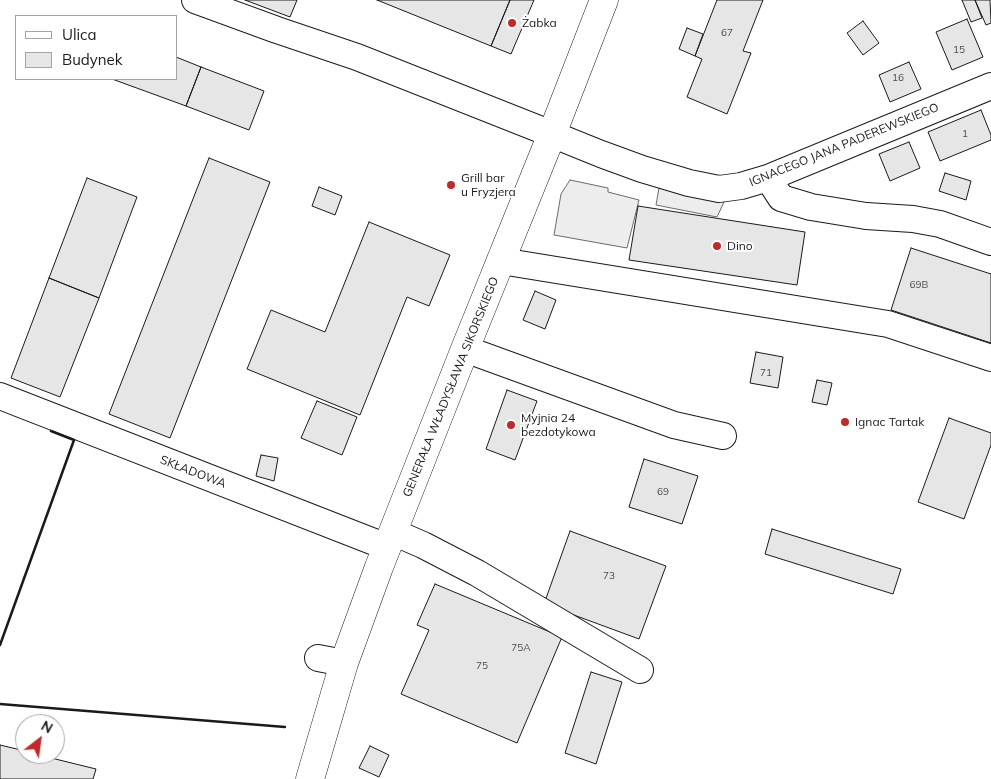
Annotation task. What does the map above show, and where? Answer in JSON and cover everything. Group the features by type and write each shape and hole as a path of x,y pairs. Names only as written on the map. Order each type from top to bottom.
{"main road":[{"name":"GENERAŁA WŁADYSŁAWA SIKORSKIEGO","path":"310,779 331,660 390,539 604,0"}],"street":[{"name":"IGNACEGO JANA PADEREWSKIEGO","path":"195,0 357,57 642,169 689,183 719,189 741,186 768,178 991,86"},
{"path":"768,178 781,198 811,206 866,216 913,219 940,224 991,242"},
{"path":"501,261 888,324 991,358"},
{"path":"465,349 674,425 724,436"},
{"name":"SKŁADOWA","path":"0,396 390,539 423,545 477,573 640,670"}],"shaded area":[{"path":"570,180 608,188 608,192 639,200 627,248 554,235 561,194"},
{"path":"659,188 724,202 717,217 656,205"}],"building":[{"path":"245,0 297,0 290,17"},
{"path":"377,0 510,0 491,46"},
{"name":"Żabka","path":"510,0 534,0 511,54 491,46"},
{"path":"717,0 763,0 743,51 751,53 727,114 687,97 702,59 695,56"},
{"path":"962,0 975,0 982,18 971,22"},
{"path":"975,0 990,0 991,23 986,25"},
{"path":"967,19 983,57 952,70 936,32"},
{"path":"863,21 879,43 863,55 847,33"},
{"path":"687,28 703,34 695,56 679,49"},
{"path":"178,58 201,67 186,106 115,80 178,80"},
{"path":"909,62 921,89 890,102 879,75"},
{"path":"201,67 264,91 249,130 186,106"},
{"path":"981,110 991,135 991,140 940,161 928,132"},
{"path":"909,142 920,168 890,181 879,154"},
{"path":"209,158 270,182 170,438 109,414"},
{"path":"945,173 971,181 966,200 939,191"},
{"path":"87,178 137,197 99,298 49,278"},
{"path":"319,187 342,196 335,215 312,206"},
{"name":"Dino","path":"638,206 805,232 797,285 629,260"},
{"path":"369,222 450,255 429,306 407,297 360,415 247,369 271,310 325,332"},
{"path":"911,248 991,274 991,343 891,310"},
{"path":"49,278 99,298 60,397 11,378"},
{"path":"535,291 556,300 545,329 523,320"},
{"path":"756,352 783,357 778,388 750,383"},
{"path":"817,380 832,383 827,405 812,402"},
{"name":"Myjnia 24 bezdotykowa","path":"507,390 537,401 515,460 486,449"},
{"path":"317,401 357,417 342,455 301,438"},
{"path":"949,418 991,433 991,445 964,519 918,502"},
{"path":"261,455 278,458 274,481 256,476"},
{"path":"644,459 698,476 682,524 629,507"},
{"path":"772,529 901,569 893,594 765,554"},
{"path":"570,531 666,566 639,639 544,604"},
{"path":"435,584 562,637 517,743 401,694 429,630 417,625"},
{"path":"591,672 622,682 596,764 565,753"},
{"path":"0,745 15,749 15,764 65,764 65,761 96,769 93,779 0,779"},
{"path":"370,746 389,755 379,777 359,768"}],"wall":[{"path":"0,645 74,440 51,431"},
{"path":"0,704 285,727"}],"place":[{"name":"Żabka","path":"512,23"},
{"name":"Grill bar u Fryzjera","path":"451,185"},
{"name":"Dino","path":"717,246"},
{"name":"Ignac Tartak","path":"845,422"},
{"name":"Myjnia 24 bezdotykowa","path":"511,425"}]}
